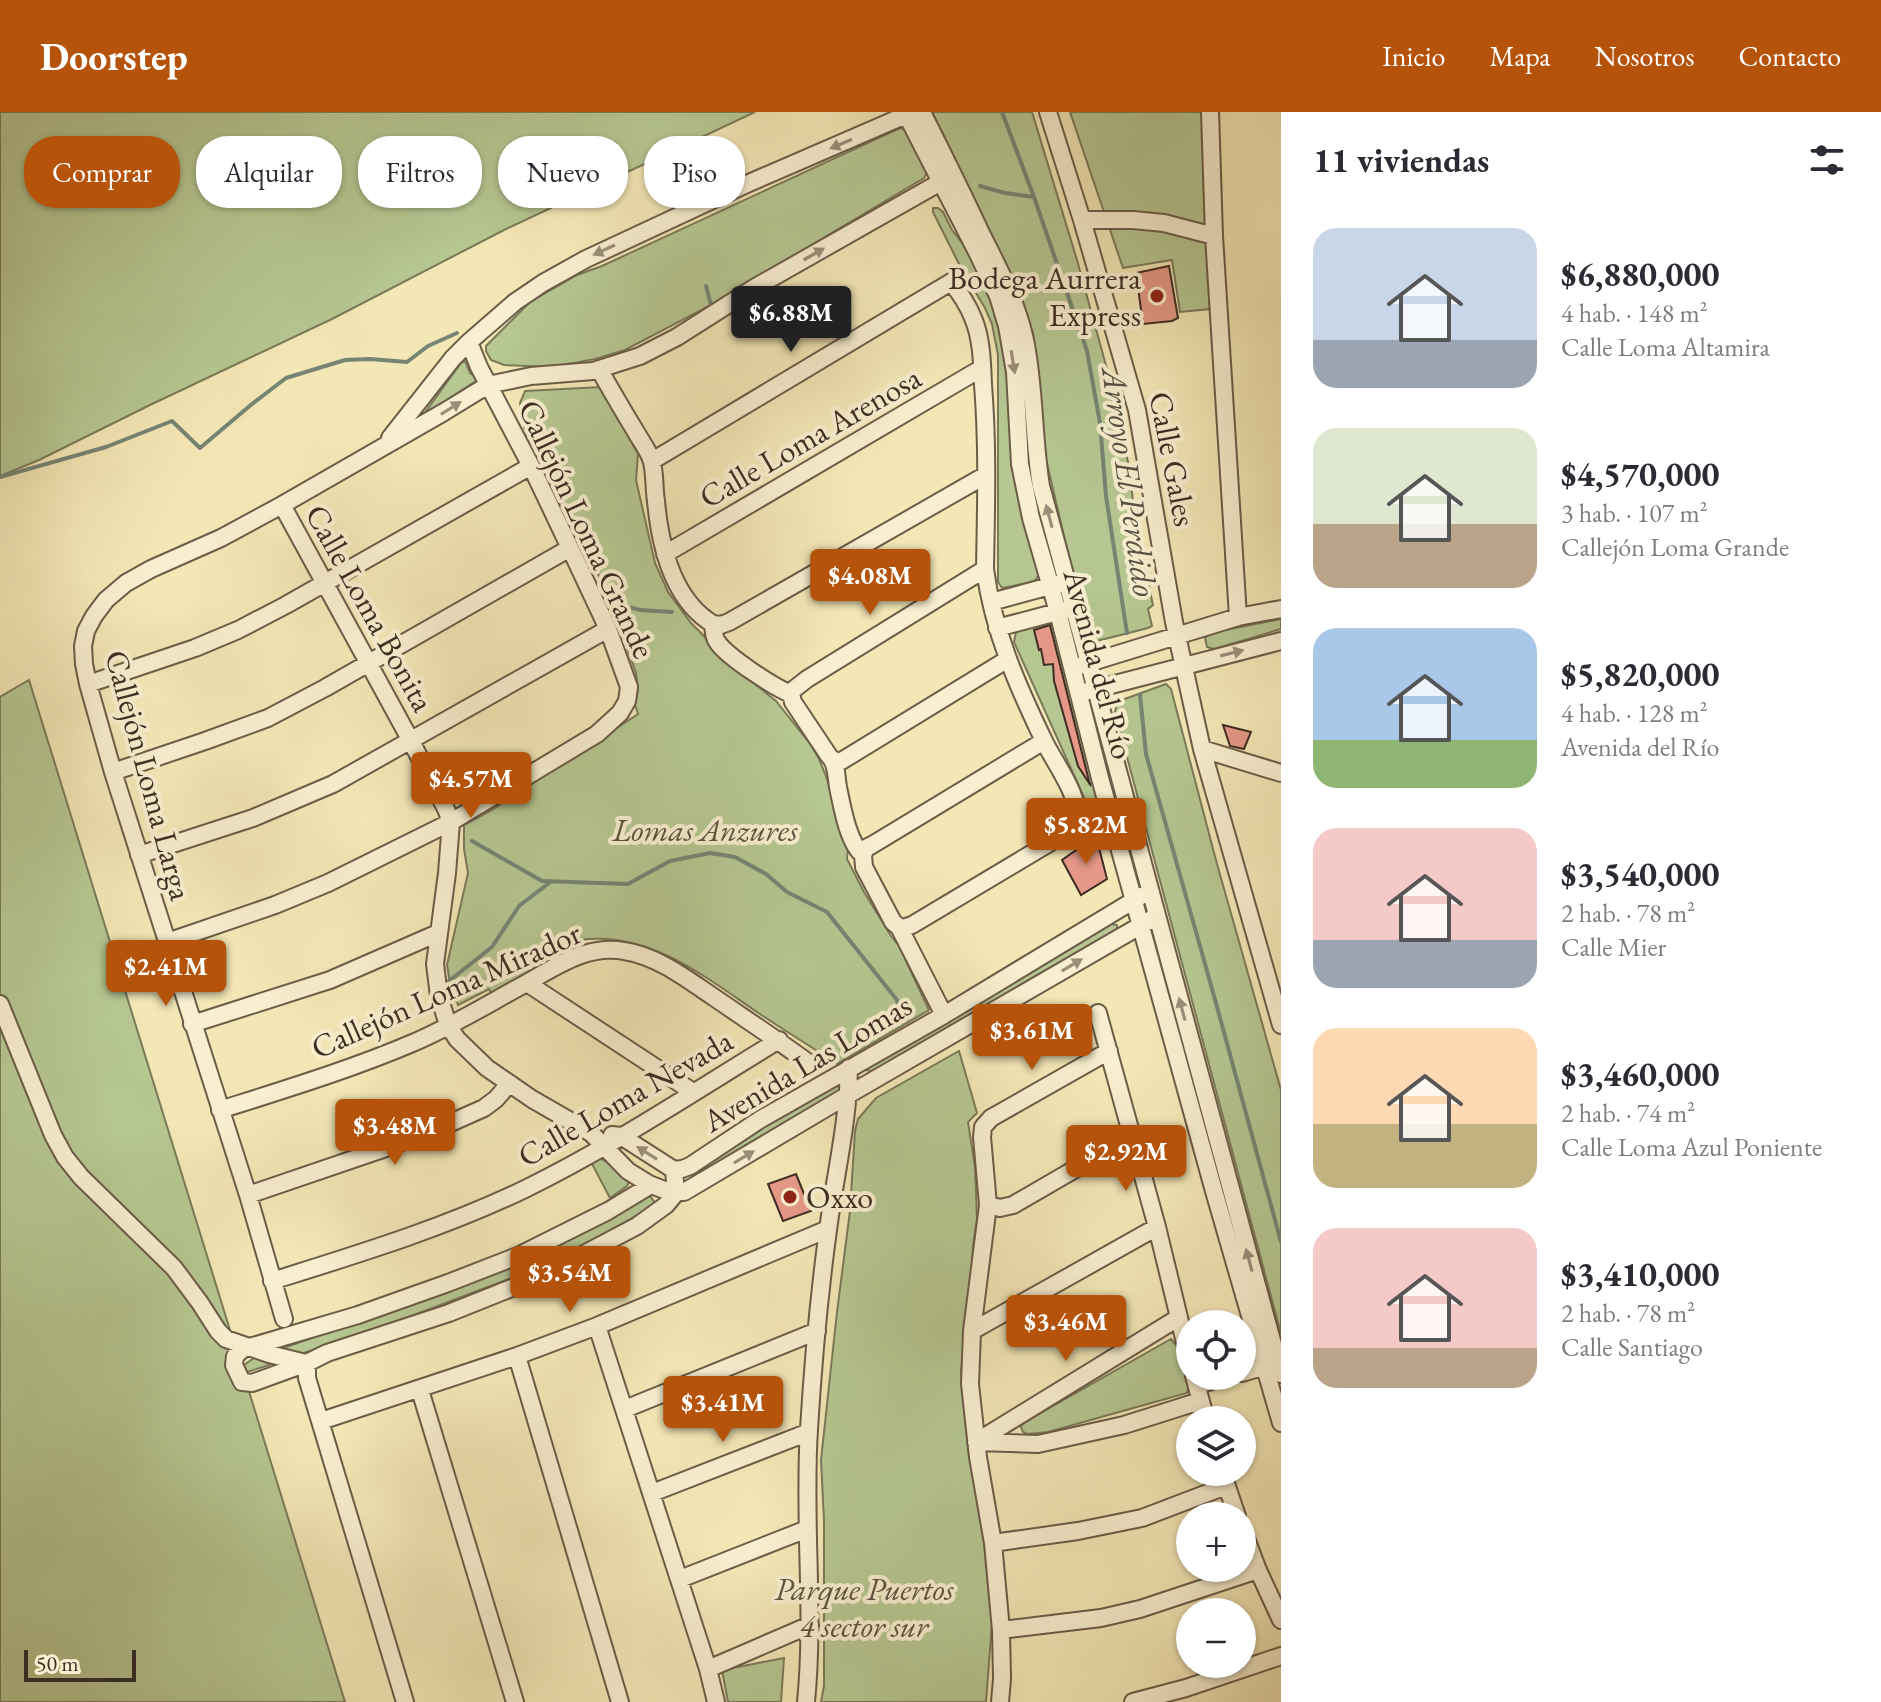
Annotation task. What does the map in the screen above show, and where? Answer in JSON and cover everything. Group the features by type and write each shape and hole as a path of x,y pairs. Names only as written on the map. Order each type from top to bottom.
{"street":[{"name":"Calle Gales","path":"1048,112 1137,410 1177,636 1202,749 1281,1025"},
{"path":"1210,112 1214,236 1238,617"},
{"path":"383,446 453,358 515,302 543,283 586,259 749,183 911,113"},
{"name":"Avenida del Río","path":"911,113 1000,271 1017,311 1031,382 1035,452 1065,610 1072,667 1248,1310"},
{"name":"Callejón Loma Larga","path":"284,1319 88,684 83,646 94,616 106,600 126,583 282,505 488,385 531,376 599,369 640,356 946,178"},
{"path":"1082,220 1164,223 1214,236"},
{"path":"652,461 951,282 963,298 979,339 982,368 986,416 985,569 991,602 1008,659 1076,808 1074,821 1051,842 912,925 899,927"},
{"name":"Callejón Loma Grande","path":"167,942 275,905 451,822 597,734 620,713 627,701 629,687 608,629 469,342"},
{"name":"Calle Loma Arenosa","path":"665,554 982,368"},
{"path":"599,369 652,461 659,531 665,554 686,599 701,617 713,624 729,622 986,475"},
{"path":"88,684 238,630 531,466"},
{"name":"Calle Loma Bonita","path":"282,505 411,741 451,822 435,964 442,1009 448,1025 470,1053 509,1084 591,1133 628,1171 651,1185 676,1193"},
{"path":"113,772 268,718 570,548"},
{"path":"985,569 807,679 793,690 793,702 829,756 839,762 1008,659"},
{"path":"991,602 1058,584"},
{"path":"1072,667 1238,617 1281,609"},
{"path":"997,628 1065,610"},
{"name":"Avenida del Río","path":"1065,610 1094,662 1101,688 1249,1310"},
{"path":"713,624 714,636 723,648 775,687 791,694"},
{"path":"139,855 253,818 333,784 608,629"},
{"path":"1079,693 1281,641"},
{"path":"944,1015 864,867 863,855 866,848 1044,741"},
{"path":"1202,749 1281,773"},
{"path":"834,760 853,842 863,855"},
{"name":"Avenida Las Lomas","path":"674,1170 690,1166 761,1119 944,1015 1151,890"},
{"name":"Avenida Las Lomas","path":"249,1347 235,1356 234,1365 242,1382 252,1383 327,1353 449,1313 544,1275 637,1226 666,1205 676,1193 700,1184 1157,916"},
{"path":"192,1024 330,980 438,933"},
{"name":"Callejón Loma Mirador","path":"220,1110 343,1071 420,1040 565,961 611,950 626,951 674,971 810,1064"},
{"path":"527,983 693,1092"},
{"path":"0,1004 53,1135 65,1157 88,1185 174,1268 226,1339 307,1363 307,1378 405,1702"},
{"path":"1098,1013 1157,1227 1176,1310"},
{"name":"Calle Loma Nevada","path":"272,1281 374,1249 459,1218 522,1190 604,1147 779,1040"},
{"path":"1000,1702 1001,1630 993,1543 970,1384 972,1331 988,1205 983,1127 991,1118 1109,1051"},
{"path":"806,1702 810,1625 807,1529 809,1432 828,1229 845,1129 849,1068"},
{"path":"248,1195 437,1129 484,1108 509,1084"},
{"name":"Calle Loma Bonita","path":"591,1133 621,1136 674,1170"},
{"path":"988,1205 1000,1208 1013,1205 1132,1136"},
{"path":"674,1170 676,1193"},
{"path":"249,1347 358,1315 520,1255 608,1211 651,1185"},
{"path":"972,1331 1157,1227"},
{"path":"321,1421 420,1390 597,1326 828,1229"},
{"path":"976,1442 1176,1319"},
{"path":"597,1326 680,1579 716,1702"},
{"path":"625,1409 817,1331"},
{"name":"Avenida del Río","path":"1256,1338 1274,1367 1281,1423"},
{"path":"517,1356 620,1702"},
{"path":"420,1390 515,1702"},
{"path":"976,1442 1038,1444 1124,1425 1193,1390"},
{"path":"652,1493 809,1432"},
{"path":"993,1543 1142,1518 1209,1486"},
{"path":"680,1579 807,1529"},
{"path":"1256,1565 1281,1620"},
{"path":"1001,1630 1101,1618 1140,1609 1258,1570"},
{"path":"708,1669 810,1625"},
{"path":"1133,1702 1281,1656"}],"green space":[{"path":"0,112 755,112 704,136 644,136 644,164 628,172 628,136 498,136 498,208 551,208 332,319 0,476"},
{"path":"932,112 1032,112 1113,391 1153,605 1148,609 1152,626 1148,628 1093,642 1081,609 1039,429 1033,334 1022,299"},
{"path":"1070,112 1202,112 1210,309 1180,312 1172,260 1123,268"},
{"path":"900,128 905,129 927,173 924,178 711,305 625,350 552,367 504,365 491,360 486,346 530,302 577,275 727,208 745,208 745,200"},
{"path":"933,208 943,212 952,230 975,259 1002,324 1020,507 1039,569 1034,582 1002,588 998,582 998,355 992,324 985,308 961,268"},
{"path":"465,361 470,373 479,379 426,411 461,363"},
{"name":"Lomas Anzures","path":"601,387 638,454 636,480 655,563 668,592 691,623 740,672 776,701 811,745 826,776 848,848 847,859 899,946 929,1010 837,1064 679,962 657,951 612,939 588,939 571,944 542,958 545,963 491,993 489,989 458,1005 453,1001 447,965 468,873 464,825 492,810 638,714 635,705 638,690 636,673 617,620 544,461 526,436 520,403 525,391"},
{"path":"1281,619 1281,629 1214,649 1207,647 1205,638 1210,633"},
{"path":"1047,621 1056,632 1106,822 1090,827 1094,819 1014,642 1016,632"},
{"path":"29,680 345,1702 0,1702 0,697"},
{"path":"1166,684 1171,689 1281,1090 1281,1334 1115,712 1122,700"},
{"path":"1111,924 1117,925 1117,931 875,1072 866,1070 881,1057"},
{"name":"Parque Puertos 4 sector sur","path":"959,1051 977,1113 968,1122 975,1167 977,1219 961,1370 968,1449 986,1541 992,1623 986,1702 821,1702 824,1686 824,1521 821,1460 850,1211 855,1131 858,1119 876,1098"},
{"path":"840,1087 840,1094 709,1169 705,1165 707,1160"},
{"path":"599,1158 616,1168 629,1182 610,1198 591,1162"},
{"path":"649,1196 655,1203 648,1209 533,1270 263,1367 247,1372 244,1365 254,1358 393,1310 583,1231"},
{"path":"1171,1339 1176,1345 1176,1390 1188,1390 1187,1393 1048,1432 1028,1434 1023,1432 1023,1423"},
{"path":"784,1658 781,1702 728,1702 722,1670"}],"building":[{"name":"Bodega Aurrera Express","path":"1169,266 1178,318 1143,324 1136,273"},
{"path":"1050,625 1091,786 1078,766 1054,681 1053,664 1044,665 1039,650 1034,630"},
{"path":"1223,725 1251,732 1244,749 1230,746"},
{"path":"1096,836 1107,879 1081,895 1062,860"},
{"name":"Oxxo","path":"796,1174 811,1211 783,1221 768,1184"}],"waterway":[{"name":"Arroyo El Perdido","path":"1002,112 1087,351 1100,423 1106,496 1127,633"},
{"path":"980,186 1034,197"},
{"path":"706,286 711,305"},
{"path":"0,477 106,447 172,421 200,448 286,378 345,360 407,362 428,346 457,333"},
{"path":"610,602 640,610 672,612"},
{"name":"Arroyo El Perdido","path":"1140,695 1146,754 1281,1242"},
{"path":"1085,816 1106,819"},
{"path":"472,841 542,881 628,884 670,861 710,853 735,857 766,874 787,892 827,912 897,1000 899,1017"},
{"path":"449,981 492,947 519,906 549,883"}],"place":[{"name":"Bodega Aurrera Express","path":"1157,296"},
{"name":"Oxxo","path":"790,1197"}]}
